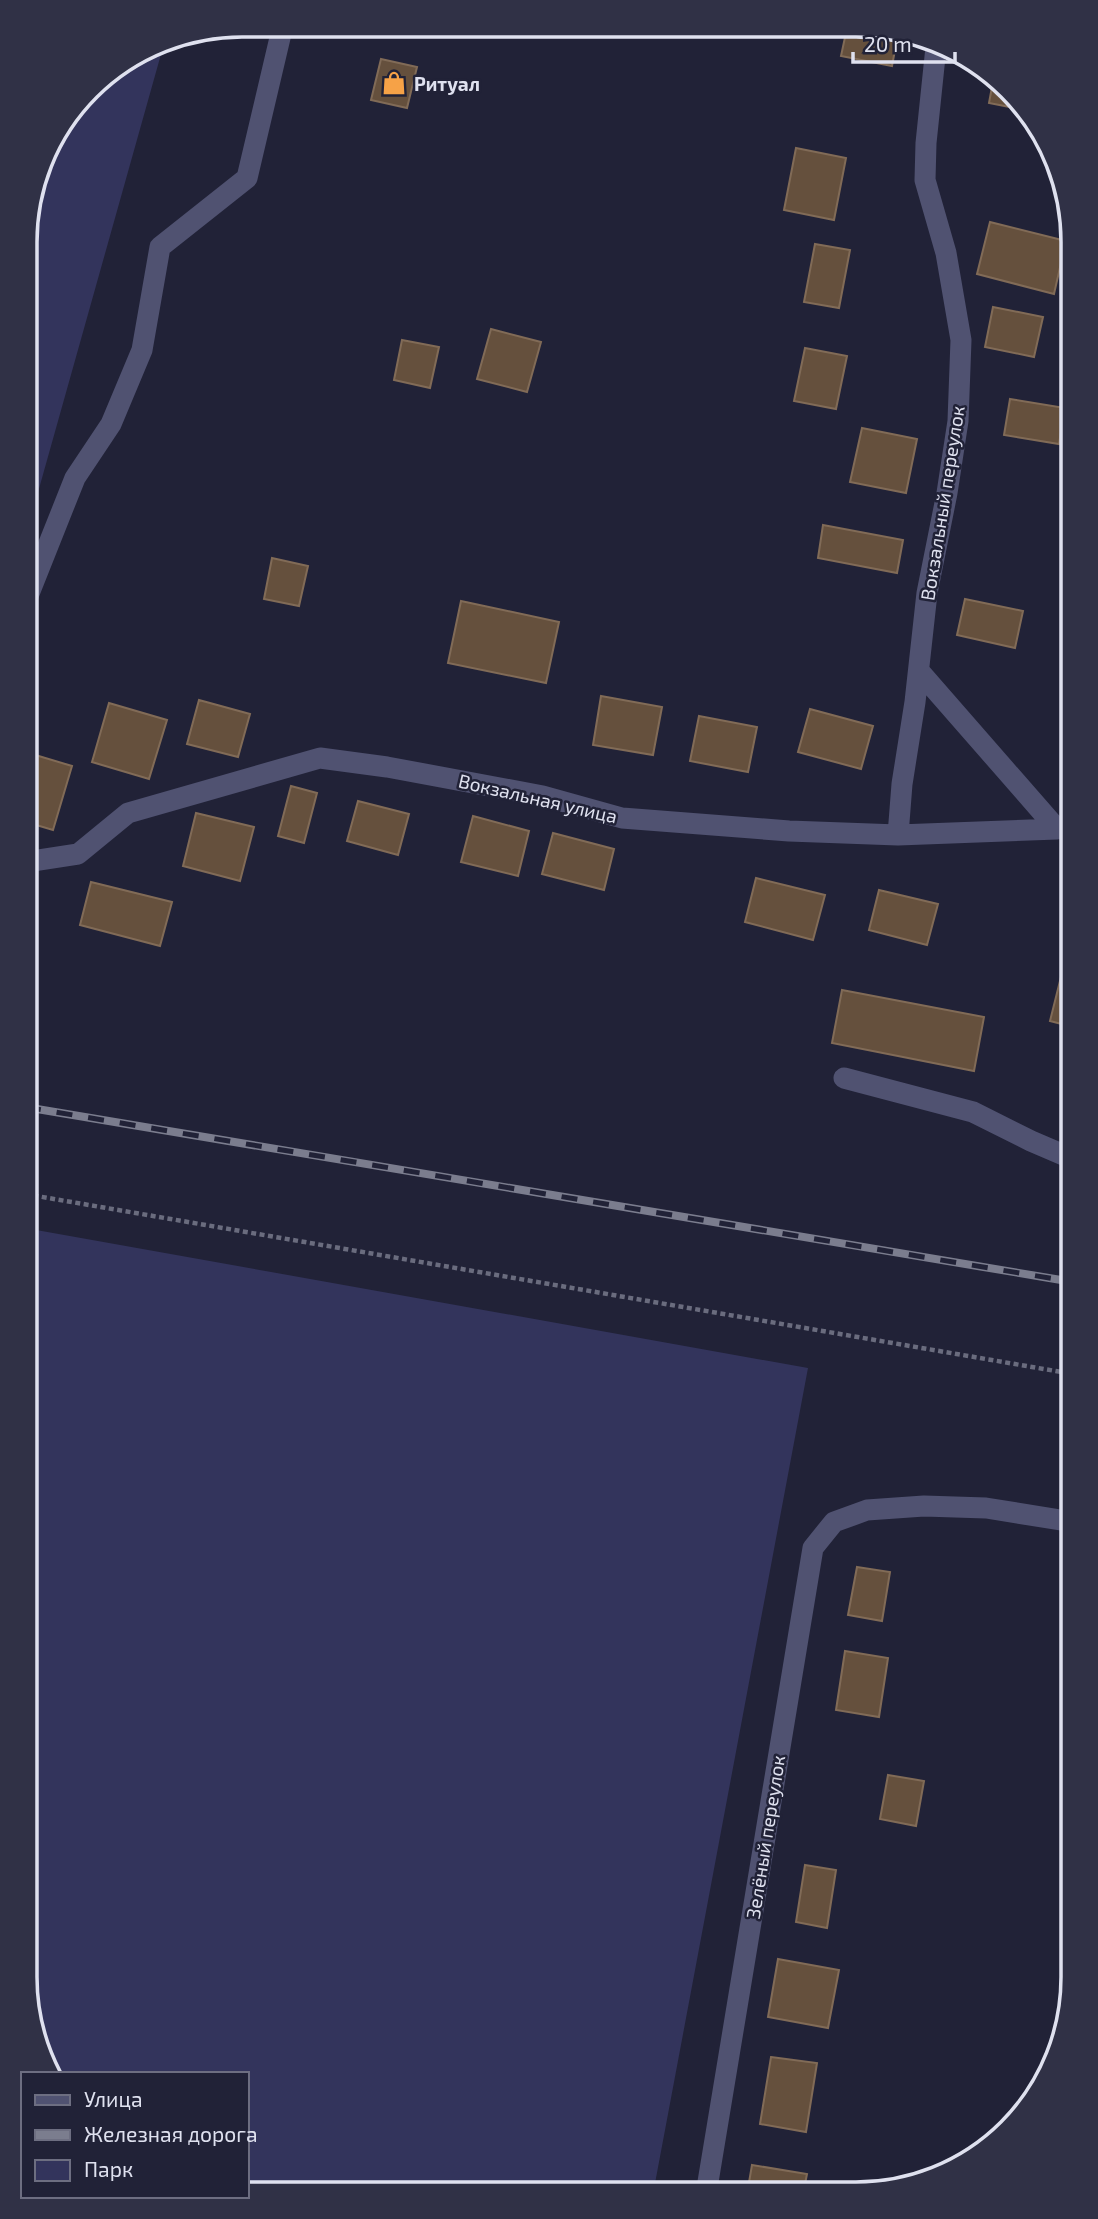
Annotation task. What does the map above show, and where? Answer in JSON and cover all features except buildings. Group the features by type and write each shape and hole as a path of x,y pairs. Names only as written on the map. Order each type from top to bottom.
{"street":[{"path":"37,573 75,478 111,424 142,350 160,247 247,178 280,37"},
{"name":"Вокзальный переулок","path":"898,835 927,593 958,421 961,340 946,253 925,180 935,53"},
{"path":"919,671 1061,824"},
{"name":"Вокзальная улица","path":"37,860 78,854 128,813 320,758 387,766 543,796 622,817 789,831 898,835 1061,828"},
{"path":"844,1078 973,1112 1061,1153"},
{"name":"Зелёный переулок","path":"708,2182 813,1548 834,1522 867,1510 924,1506 985,1508 1061,1520"}],"path":[{"path":"37,1196 1061,1372"}],"green space":[{"path":"161,53 37,496 37,228 44,189 52,163 64,139 88,107 128,71"},
{"path":"37,1230 808,1368 655,2182 248,2182 248,2072 60,2072 41,2017 37,1977"}],"railway":[{"path":"37,1109 1061,1280"}],"place":[{"name":"Ритуал","path":"394,83"}]}
